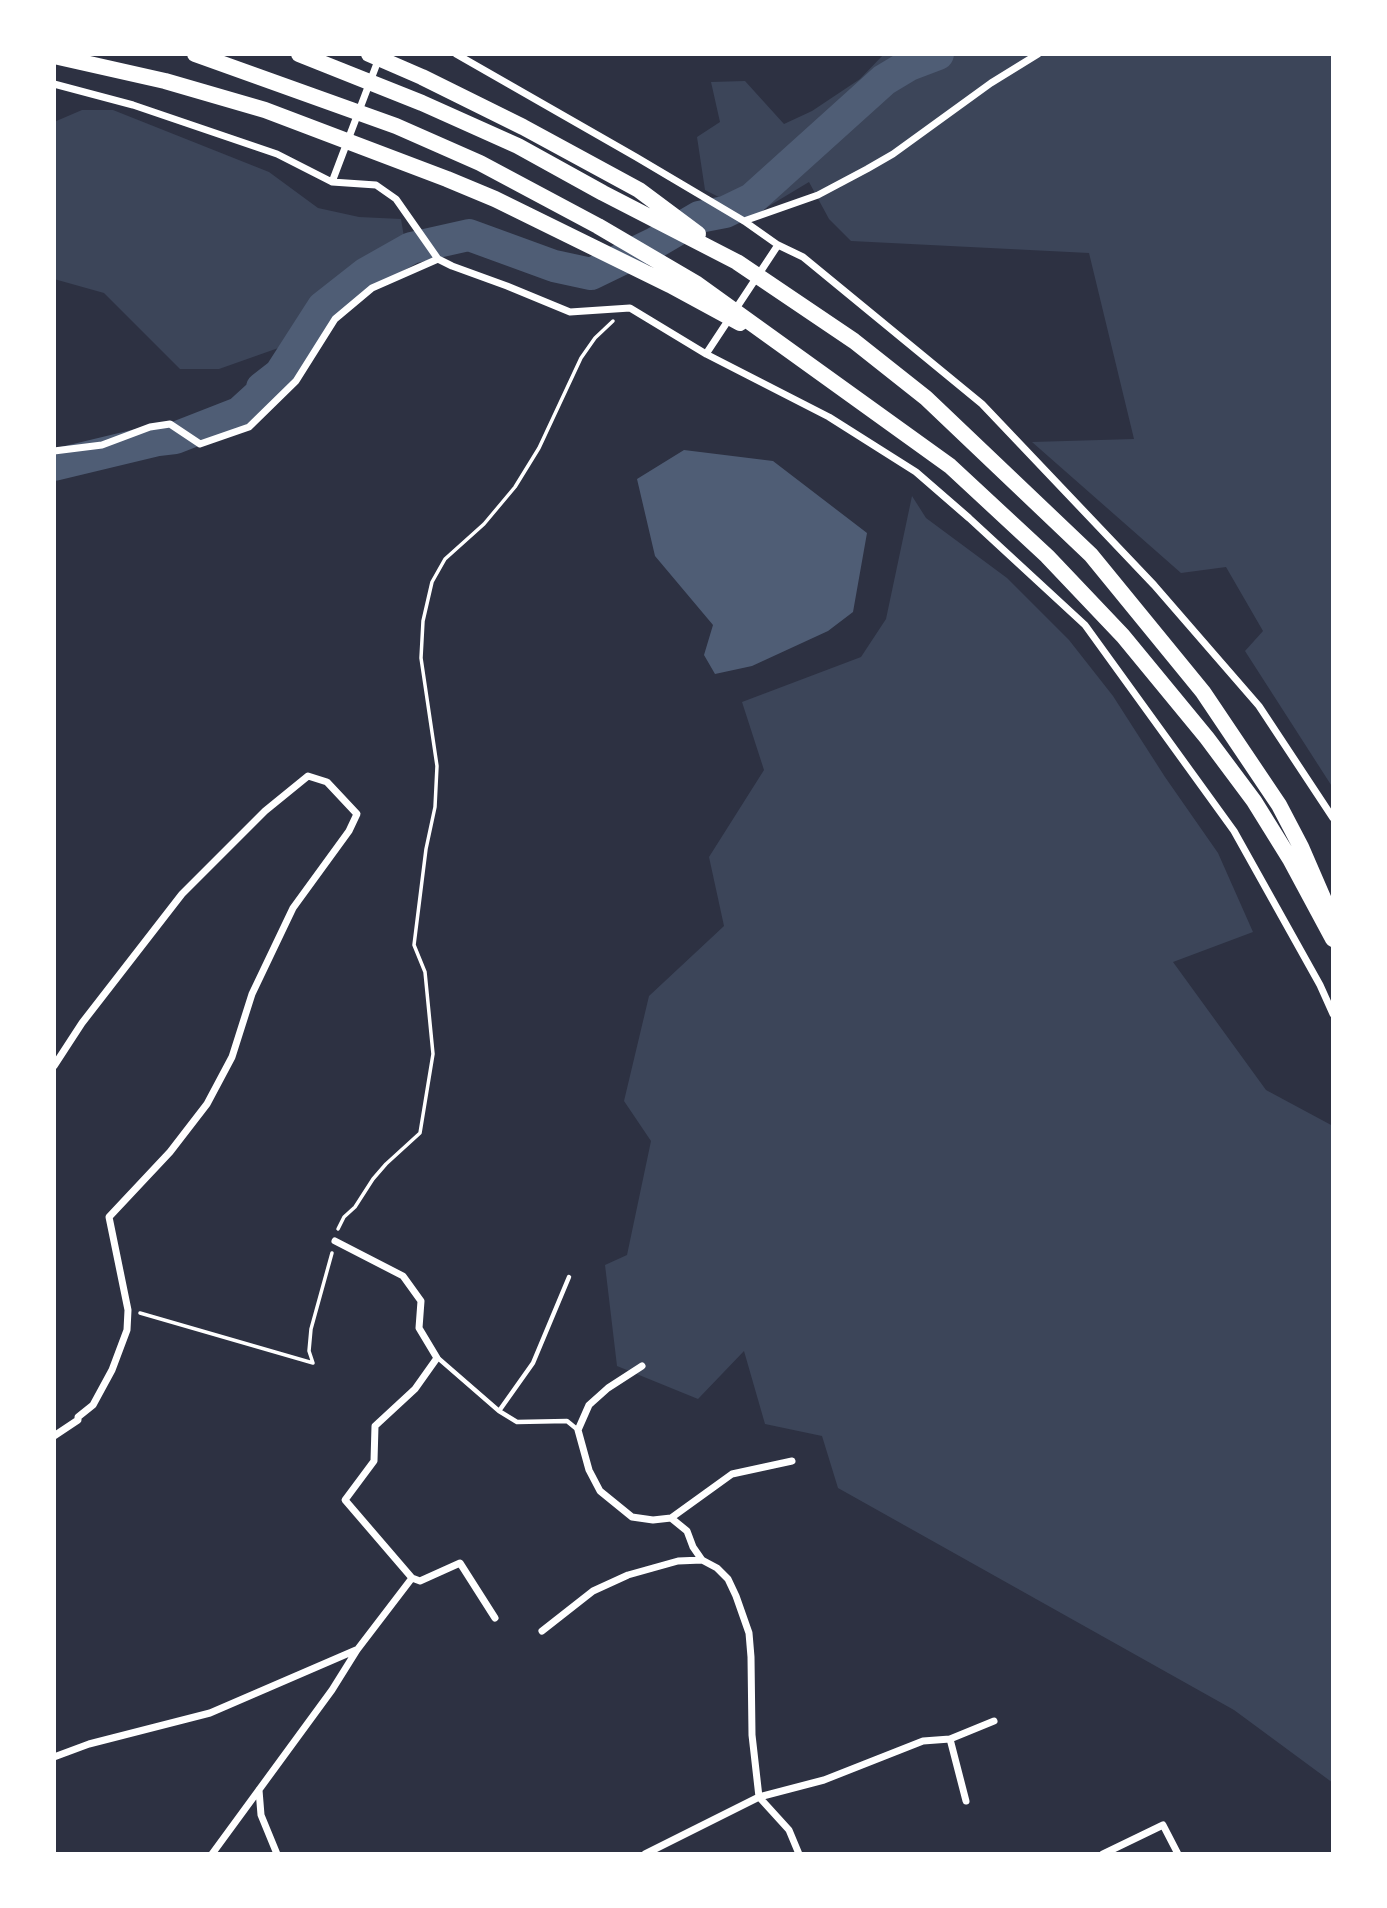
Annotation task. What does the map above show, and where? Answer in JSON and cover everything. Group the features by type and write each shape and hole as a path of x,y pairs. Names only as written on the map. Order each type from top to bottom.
{"highway":[{"path":"195,54 396,126 480,163 598,226 698,284 950,466 1047,556 1123,636 1207,738 1254,801 1290,859 1333,939"},
{"path":"299,54 422,103 518,146 737,262"},
{"path":"369,54 500,116 639,190 737,262 855,341 926,398 1091,555 1203,692 1247,755 1290,826 1333,920"},
{"path":"54,56 165,81 265,110 447,178 495,199 780,342"}],"street":[{"path":"332,182 380,54"},
{"path":"456,54 744,221 778,245 803,257 982,404 1154,585 1259,706 1333,818"},
{"path":"744,221 818,195 867,169 893,154 991,83 1038,54"},
{"path":"54,84 133,105 277,154 332,182 376,185 396,199 438,258 452,266 570,312 630,309 706,354 829,417 916,472 970,517 1085,625 1234,831 1320,985 1333,1014"},
{"path":"706,354 778,245"},
{"path":"54,452 102,445 149,427 170,424 200,444 249,427 296,381 335,319 372,288 438,258"},
{"path":"54,1066 82,1023 183,894 265,811 308,776 327,782 356,814 349,831 293,908 252,993 232,1057 207,1104 170,1152 109,1217 128,1310 127,1330 112,1370 93,1405 78,1417 78,1420 54,1436"},
{"path":"335,1241 403,1276 421,1301 419,1328 437,1358 415,1389 376,1426 374,1461 345,1500 412,1578 420,1581 460,1563 495,1618"},
{"path":"642,1366 607,1388 589,1405 578,1430 589,1470 600,1491 632,1517 653,1520 671,1518 732,1474 792,1461"},
{"path":"671,1518 688,1531 693,1547 702,1559 728,1579 749,1633 752,1735 759,1797 789,1830 799,1854"},
{"path":"542,1631 593,1591 616,1580 678,1561 702,1559"},
{"path":"212,1854 332,1690 357,1650 412,1578"},
{"path":"54,1757 89,1744 210,1713 357,1650"},
{"path":"645,1854 759,1797 824,1780 923,1741 950,1739 994,1721"},
{"path":"950,1739 966,1801"},
{"path":"259,1789 261,1815 277,1854"},
{"path":"1103,1854 1163,1825 1178,1854"}],"lane":[{"path":"499,1411 533,1363 569,1278"},
{"path":"437,1358 499,1411 517,1422 567,1421 578,1430"}],"path":[{"path":"128,1310 313,1363 309,1351 311,1329 338,1226 355,1208 386,1164 420,1133 433,1054 425,972 414,945 426,849 435,807 437,766 421,658 423,621 432,582 446,559 484,524 514,487 539,448 581,358 595,338 625,310"}],"shaded area":[{"path":"884,54 1333,54 1333,788 1245,651 1263,631 1226,567 1181,573 1032,442 1134,439 1089,253 851,241 829,219 809,182 754,215 705,190 697,137 720,122 711,82 745,81 784,124 812,111 860,79"},
{"path":"82,110 113,110 269,172 318,208 359,217 401,219 404,237 369,256 284,346 219,369 180,369 104,293 54,279 54,122"},
{"path":"684,450 773,461 867,533 853,612 828,631 752,666 715,674 704,655 713,625 655,556 637,479"},
{"path":"912,496 926,518 1007,578 1069,640 1113,696 1218,853 1253,932 1173,962 1266,1090 1333,1126 1333,1783 1234,1710 838,1488 822,1436 765,1424 744,1351 698,1399 617,1366 605,1265 627,1255 651,1141 624,1101 649,996 724,926 709,857 764,770 742,702 861,657 886,619"}],"waterway":[{"path":"54,465 175,438 239,413 262,392 262,388 280,374 323,307 365,274 411,248 469,235 554,266 591,274 653,244 699,217 725,212 752,199 884,80 909,65 938,54"}]}
